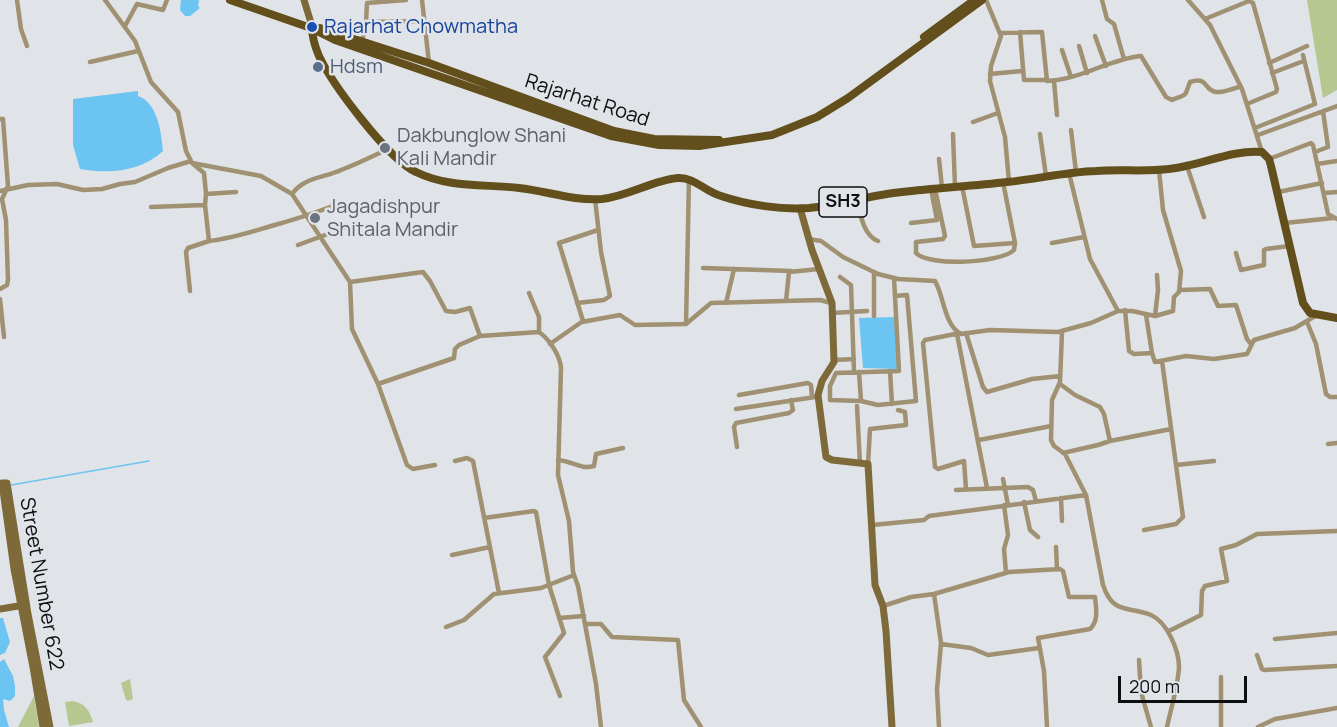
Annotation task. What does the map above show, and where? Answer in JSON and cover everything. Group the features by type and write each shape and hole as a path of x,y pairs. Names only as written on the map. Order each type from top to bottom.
{"main road":[{"path":"230,0 311,27"},
{"path":"238,0 311,27 335,40 362,45 611,136 659,145 699,146 772,135 817,117 848,98 984,0"},
{"name":"Rajarhat Road","path":"362,45 429,63 614,131 654,139 722,140 773,130 810,116 869,78 974,0"},
{"path":"311,27 320,57 333,80 388,149 411,170 441,181 520,188 568,198 595,199 626,195 675,178 689,179"},
{"path":"1262,152 1269,159 1278,192 1303,303 1308,312 1337,318"},
{"name":"SH3","path":"689,179 713,194 728,198 800,208 1072,173 1159,170 1244,153 1262,152"}],"street":[{"path":"17,0 21,29 27,46"},
{"path":"105,0 125,26 151,82 178,112 186,149 192,162 204,173 208,241"},
{"path":"125,26 136,4 163,10 167,0"},
{"path":"304,0 311,27"},
{"path":"362,45 367,3 406,0"},
{"path":"422,0 429,63"},
{"path":"936,189 945,236 916,242 918,256 960,262 1011,254 1015,243 1006,182 1005,137 994,101 990,74 1001,40 1000,33 984,0"},
{"path":"1102,0 1107,19 1114,24 1124,59"},
{"path":"1188,0 1195,11 1210,25 1247,104 1262,152"},
{"path":"1204,18 1251,1 1276,92 1247,104"},
{"path":"366,22 424,21"},
{"path":"1020,32 1022,71 1026,81 1054,81 1138,56 1143,57 1166,97 1172,100 1186,94 1190,82 1198,80 1216,92 1240,87"},
{"path":"1000,33 1042,32 1047,80"},
{"path":"1095,36 1107,66"},
{"path":"1079,46 1087,73"},
{"path":"1269,63 1307,46"},
{"path":"1062,50 1071,77"},
{"path":"90,62 138,51"},
{"path":"1255,128 1314,105 1303,55"},
{"path":"1272,73 1301,62"},
{"path":"990,74 1022,71"},
{"path":"1054,81 1057,116"},
{"path":"1258,135 1337,106"},
{"path":"1315,152 1328,147 1323,111"},
{"path":"973,122 998,113"},
{"path":"0,119 3,119 8,186 3,191 2,199 6,220 8,280 7,285 0,289"},
{"path":"1071,130 1072,173 1084,237 1090,259 1118,310"},
{"path":"1040,134 1046,176"},
{"path":"953,135 958,186 975,246 1015,243"},
{"path":"1269,159 1313,145 1328,214 1335,219"},
{"path":"292,194 302,184 342,170 388,149"},
{"path":"911,223 937,220 936,189 939,159"},
{"path":"1317,164 1337,161"},
{"path":"3,191 28,185 57,184 83,190 102,189 135,182 168,168 192,162 261,176 292,194 350,282 352,329 378,384 408,467 413,469 435,465"},
{"path":"1187,166 1204,217"},
{"path":"966,489 964,461 938,469 935,467 923,343 925,340 958,333 990,330 1062,332 1091,323 1118,310 1155,316 1173,311 1174,297 1180,290 1181,271 1163,210 1159,170"},
{"path":"686,324 689,179"},
{"path":"1278,192 1322,183"},
{"path":"206,194 236,192"},
{"path":"1324,193 1337,192"},
{"path":"577,303 604,300 610,296 595,199"},
{"path":"857,199 867,232 872,239 878,241"},
{"path":"151,207 205,205"},
{"path":"190,291 186,252 192,247 306,217 335,205"},
{"path":"800,208 832,303 834,360 815,397"},
{"path":"1285,223 1335,219"},
{"path":"298,245 344,228"},
{"path":"582,322 558,244 598,230"},
{"path":"1052,243 1084,237"},
{"path":"809,240 821,241 843,257 874,272 894,278 935,281 950,321 958,333 987,488"},
{"path":"1236,253 1241,270 1264,266 1263,250 1289,246"},
{"path":"703,268 790,271 819,269"},
{"path":"726,303 734,269"},
{"path":"786,301 790,271"},
{"path":"350,282 423,272 446,311 456,312 470,309 480,336"},
{"path":"874,272 874,316"},
{"path":"1155,316 1157,275"},
{"path":"840,277 850,285 854,359 872,525 875,585 883,606 892,727"},
{"path":"894,278 899,371 836,373 830,386 830,400 878,405 916,401 907,296 895,296"},
{"path":"1180,290 1210,289 1218,306 1236,305 1251,344"},
{"path":"529,293 539,317 539,332 550,344 561,364 558,475 571,533 574,575 584,616 601,727"},
{"path":"0,299 4,338"},
{"path":"550,344 582,322 620,315 635,325 686,324 711,303 820,300 832,303"},
{"path":"1125,310 1129,351 1134,354 1152,353"},
{"path":"832,313 867,311"},
{"path":"1146,315 1155,362 1186,356 1206,359 1240,356 1249,352 1254,340 1275,335 1307,322 1317,315"},
{"path":"1307,322 1316,344 1326,394 1330,397 1337,396"},
{"path":"378,384 454,358 455,349 459,345 480,336 539,332"},
{"path":"1062,332 1060,384 1052,400 1052,442 1063,453 1086,495 1103,585 1107,595 1117,607 1150,615 1168,632 1179,668 1167,727"},
{"path":"966,333 982,387 987,392 1032,379 1060,376"},
{"path":"834,360 854,359"},
{"path":"1143,530 1176,524 1183,517 1162,361"},
{"path":"890,371 892,404"},
{"path":"739,395 808,383 815,397 826,457 832,460 864,464"},
{"path":"1060,384 1075,395 1100,407 1104,414 1110,441"},
{"path":"736,409 815,397"},
{"path":"737,447 734,427 736,423 789,413 793,410 791,400"},
{"path":"864,464 870,429 906,425 905,412 898,410"},
{"path":"979,440 1051,426"},
{"path":"1063,453 1171,429"},
{"path":"1328,444 1337,443"},
{"path":"558,460 572,462 584,468 592,467 596,454 623,448"},
{"path":"455,461 467,458 473,461 499,593"},
{"path":"1176,465 1214,461"},
{"path":"1003,479 1008,535 1004,549 1006,573"},
{"name":"Street Number 622","path":"1,493 1,483 6,482 42,727"},
{"path":"956,490 1031,488 1036,501"},
{"path":"872,525 924,520 929,516 1086,495"},
{"path":"1060,498 1062,521"},
{"path":"1024,502 1030,530 1038,537"},
{"path":"484,518 535,512 549,585 564,634 545,657 560,696"},
{"path":"1168,632 1201,615 1204,588 1227,580 1221,549 1236,545 1257,534 1337,531"},
{"path":"452,555 490,547"},
{"path":"1056,547 1057,568"},
{"path":"883,606 1006,573 1057,568 1063,572 1069,597 1107,595"},
{"path":"446,627 464,620 490,597 499,593 539,589 574,575"},
{"path":"934,594 941,645 938,690 939,727"},
{"path":"1047,727 1043,669 1038,640 1040,636 1093,627 1097,616 1095,597"},
{"path":"0,609 23,605"},
{"name":"Street Number 622","path":"23,605 50,727"},
{"path":"559,618 584,616"},
{"path":"585,624 601,624 612,637 678,640 684,700 701,727"},
{"path":"1275,639 1337,633"},
{"path":"941,645 971,648 988,655 1039,648"},
{"path":"1257,655 1264,670 1337,666"},
{"path":"1138,660 1141,692 1151,727"},
{"path":"1221,677 1221,727"},
{"path":"1258,727 1275,719 1337,708"}],"green space":[{"path":"1307,0 1337,0 1337,90 1323,98"},
{"path":"130,679 133,699 128,701 121,683"},
{"path":"34,696 39,727 18,727"},
{"path":"73,701 86,708 93,722 69,726 65,702"}],"water":[{"path":"181,0 199,0 200,8 190,16 185,16 180,10"},
{"path":"138,91 138,96 145,100 154,111 163,151 145,163 124,170 80,169 73,145 73,99"},
{"path":"894,317 898,369 863,368 859,318"},
{"path":"0,618 3,618 10,642 5,653 0,655"},
{"path":"4,659 13,676 15,686 15,696 10,701 3,699 9,727 0,727 0,662"}],"waterway":[{"path":"11,485 149,461"}],"place":[{"name":"Rajarhat Chowmatha","path":"312,27"},
{"name":"Hdsm","path":"318,67"},
{"name":"Dakbunglow Shani Kali Mandir","path":"385,148"},
{"name":"Jagadishpur Shitala Mandir","path":"315,218"}]}
